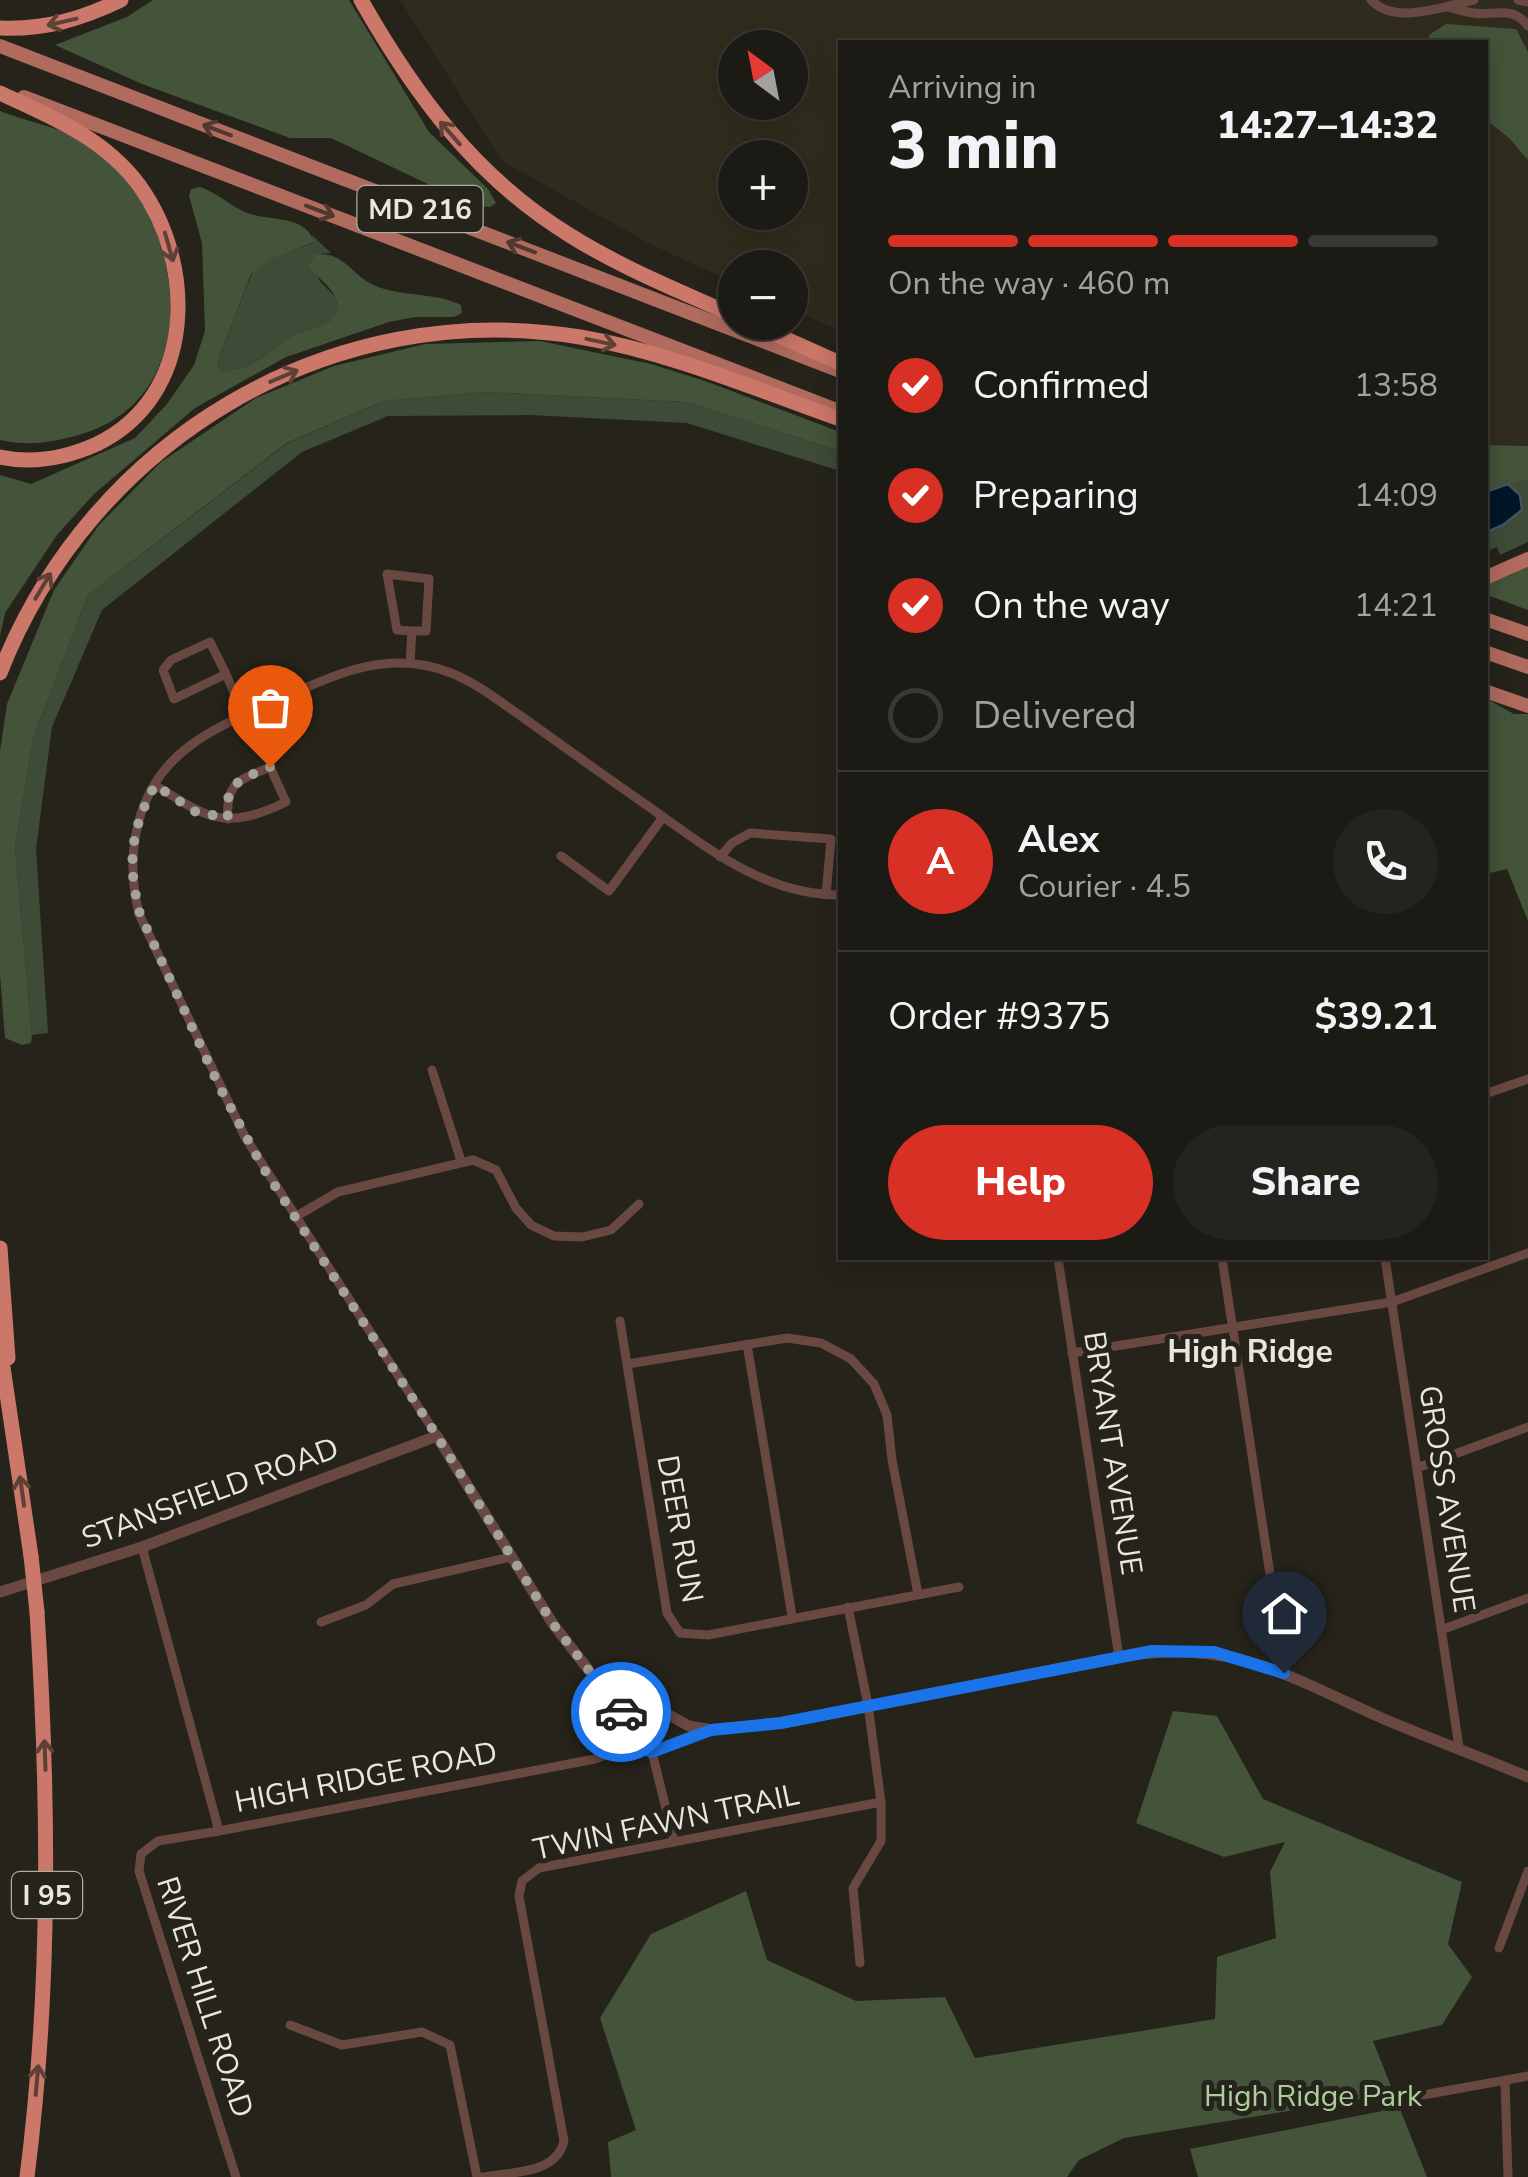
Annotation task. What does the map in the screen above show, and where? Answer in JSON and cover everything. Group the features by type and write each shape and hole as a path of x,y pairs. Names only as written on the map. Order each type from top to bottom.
{"highway":[{"path":"0,28 66,23 121,0"},
{"path":"361,0 424,102 490,175 571,236 718,308"},
{"path":"0,90 81,132 130,174 164,230 172,252 179,302 172,355 146,404 129,423 106,439 59,457 0,457"},
{"path":"0,673 26,615 58,560 115,490 148,460 184,431 250,390 359,348 437,333 486,330 580,337 673,361 838,414"},
{"path":"788,340 838,362"},
{"path":"0,1248 13,1426"},
{"name":"I 95","path":"0,1347 37,1612 48,1852 41,2038 27,2177"}],"main road":[{"name":"MD 216","path":"0,46 838,370"},
{"name":"MD 216","path":"0,90 838,414"},
{"path":"1488,577 1528,560"},
{"path":"1488,620 1528,634"},
{"path":"1488,653 1528,667"},
{"path":"1488,692 1528,706"}],"street":[{"path":"1372,0 1380,9 1401,14 1474,0"},
{"path":"1518,0 1528,2"},
{"path":"1445,6 1475,14 1511,12 1528,26"},
{"path":"388,574 430,578 426,631 412,631 397,630 388,574"},
{"path":"410,663 412,631"},
{"path":"226,674 174,699 163,670 172,660 210,642 226,674 244,716"},
{"path":"838,894 781,886 746,872 484,690 452,673 410,663 360,666 244,716 191,744 172,761 155,785 136,825 132,845 133,888 140,914 245,1136 553,1624 622,1712 633,1745 652,1752 711,1730 781,1723 1119,1656 1176,1650 1214,1652 1284,1673 1528,1776"},
{"path":"155,785 196,812 228,818 245,818 286,802 270,767 234,784 228,793 228,818"},
{"path":"561,856 609,891 663,817"},
{"path":"720,857 732,843 750,833 830,839 826,895"},
{"path":"432,1070 461,1161"},
{"path":"1488,1093 1528,1078"},
{"path":"295,1217 338,1192 474,1160 496,1170 530,1225 554,1236 582,1237 611,1230 639,1204"},
{"path":"1072,1353 1392,1302 1528,1253"},
{"name":"BRYANT AVENUE","path":"1058,1260 1119,1656"},
{"path":"1222,1260 1284,1673"},
{"name":"GROSS AVENUE","path":"1386,1260 1459,1747"},
{"name":"DEER RUN","path":"620,1320 667,1613 680,1632 708,1635 959,1587"},
{"path":"628,1364 787,1338 820,1343 851,1359 874,1384 887,1415 918,1594"},
{"path":"747,1344 792,1616"},
{"path":"1417,1468 1528,1427"},
{"name":"STANSFIELD ROAD","path":"0,1592 142,1547 437,1436"},
{"name":"HIGH RIDGE ROAD","path":"142,1547 219,1831 595,1759 633,1745"},
{"path":"321,1622 366,1605 393,1584 512,1557"},
{"path":"1442,1630 1528,1598"},
{"path":"848,1607 868,1705 881,1802 880,1841 853,1888 860,1963"},
{"path":"606,1691 689,1726 711,1730"},
{"path":"627,1731 634,1714 652,1708"},
{"path":"665,1745 671,1736 667,1716"},
{"path":"652,1752 674,1841"},
{"name":"TWIN FAWN TRAIL","path":"480,2177 549,2164 560,2154 564,2141 519,1896 522,1882 539,1868 881,1802"},
{"name":"RIVER HILL ROAD","path":"219,1831 158,1841 142,1854 139,1872 236,2177"},
{"path":"1499,1948 1528,1871"},
{"path":"290,2025 342,2045 422,2032 450,2045 480,2177"},
{"path":"1401,2098 1528,2076"},
{"path":"1505,2081 1508,2177"}],"shaded area":[{"path":"400,0 1528,0 1528,52 1515,29 1429,35 1428,40 838,40 838,330 808,316 808,250 718,250 718,275 650,244 502,161"},
{"path":"1488,121 1528,160 1528,446 1488,445"}],"green space":[{"path":"153,0 349,0 429,132 488,189 496,203 490,207 474,206 331,138 290,138 142,84 55,45 127,17"},
{"path":"1446,24 1516,29 1528,52 1528,160 1488,121 1488,40 1428,40 1429,35"},
{"path":"0,111 73,135 111,160 137,193 156,231 167,273 170,315 163,355 146,390 117,418 75,436 47,442 0,440"},
{"path":"200,187 251,214 302,226 314,242 271,259 251,274 217,363 219,370 251,364 297,334 326,324 335,316 335,298 308,266 316,254 335,257 376,286 451,301 461,305 462,313 389,322 286,357 195,408 94,494 57,535 5,613 0,636 0,475 31,484 135,438 167,404 194,365 205,331 202,243 189,196 191,189"},
{"path":"312,235 331,253 316,254 319,280 336,298 335,318 296,335 250,365 219,370 217,363 255,268 313,243"},
{"path":"540,341 651,364 838,431 838,450 686,402 487,392 383,401 287,443 88,595 34,736 15,847 32,1035 31,1043 22,1045 5,1038 0,975 0,751 7,704 54,590 99,525 161,462 256,398 334,366 425,344"},
{"path":"487,392 686,402 838,450 838,470 687,423 530,415 388,416 302,452 102,610 52,727 36,849 48,1033 32,1035 15,847 34,736 88,595 288,443 383,401"},
{"path":"1488,445 1528,446 1528,479 1488,491"},
{"path":"1528,479 1528,542 1500,555 1497,547 1488,551 1488,532 1503,525 1520,495 1508,484"},
{"path":"1528,565 1528,610 1488,593 1488,582"},
{"path":"1488,700 1514,714 1528,714 1528,921 1507,869 1488,873"},
{"name":"High Ridge Park","path":"1173,1711 1217,1716 1263,1799 1462,1882 1448,1944 1472,1977 1442,2025 1373,2041 1427,2177 1198,2177 1190,2149 1382,2111 1373,2097 1124,2138 1079,2160 1067,2177 611,2177 608,2142 636,2130 600,2018 651,1934 746,1891 767,1960 856,2001 945,1997 975,2058 1215,2019 1217,1957 1276,1938 1270,1872 1285,1842 1224,1857 1136,1823"}],"water":[{"path":"1508,484 1520,495 1522,510 1488,532 1488,491"}],"way so far":[{"path":"270,767 234,784 226,804 228,818 196,812 155,785 142,808 132,845 133,888 140,914 219,1086 262,1166 553,1624 621,1712"}],"district":[{"name":"High Ridge","path":"1250,1351"}],"route":[{"path":"621,1712 633,1745 652,1752 711,1730 781,1723 1152,1651 1214,1652 1284,1673"}]}
